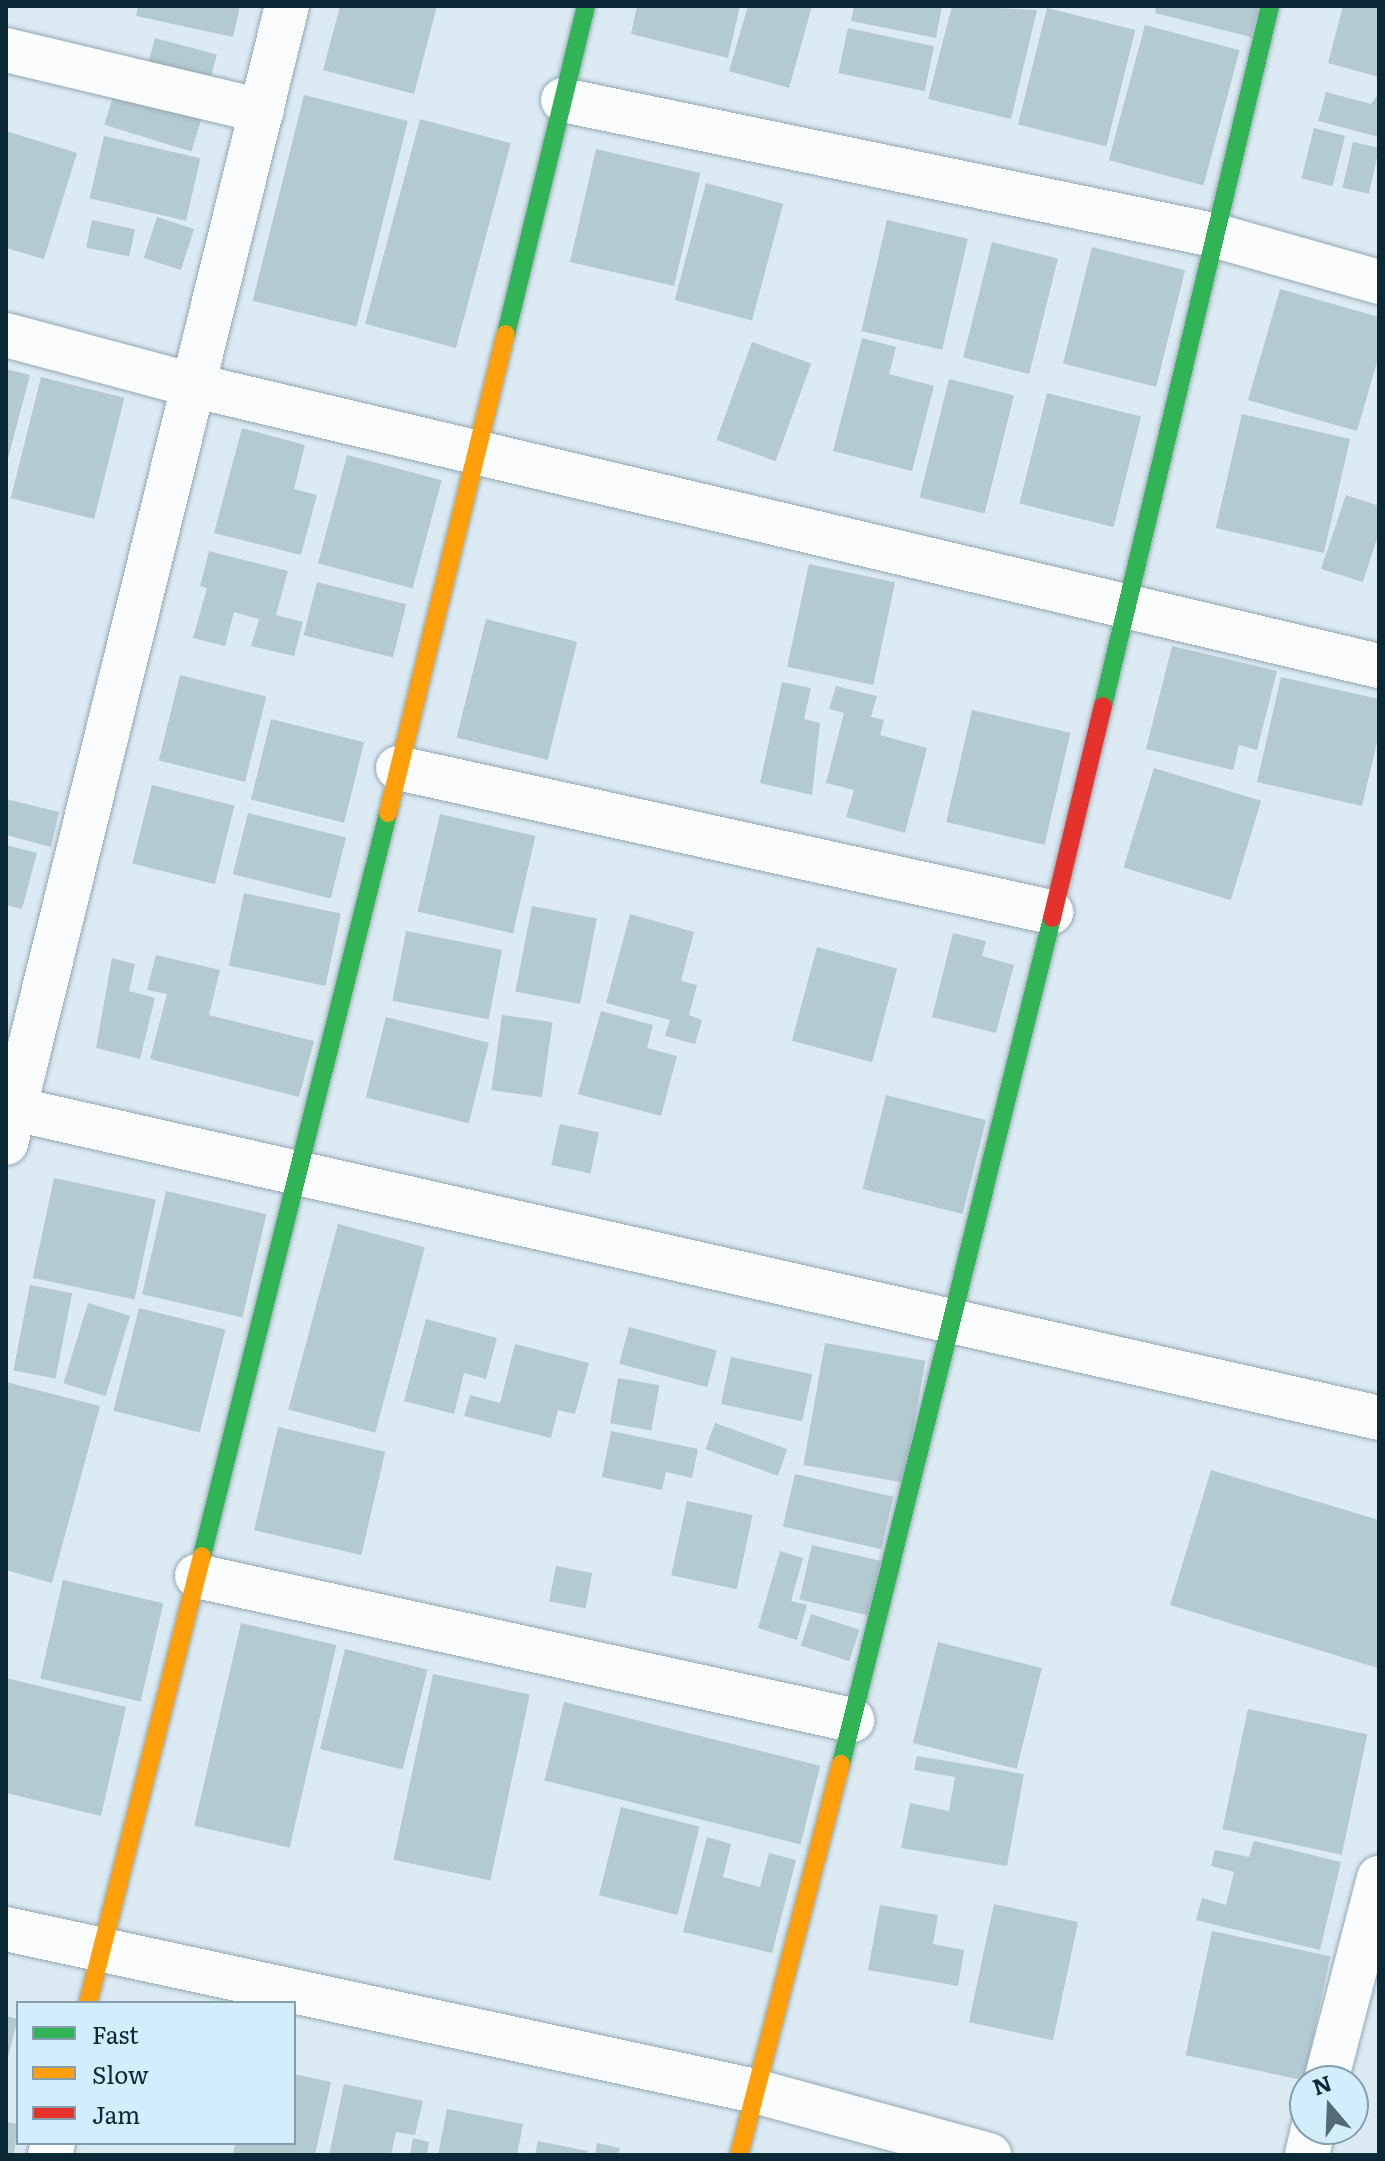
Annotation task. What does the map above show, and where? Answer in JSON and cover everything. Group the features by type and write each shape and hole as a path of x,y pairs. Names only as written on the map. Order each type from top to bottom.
{"street":[{"path":"287,6 196,386 9,1120 299,1175 1379,1418"},
{"path":"88,2001 299,1175 586,6"},
{"path":"739,2155 956,1323 1123,603 1270,6"},
{"path":"6,50 262,111"},
{"path":"563,100 1213,235 1379,282"},
{"path":"6,335 196,386 1379,666"},
{"path":"398,768 1051,912"},
{"path":"197,1576 852,1720"},
{"path":"1330,2065 1379,1878"},
{"path":"6,1929 755,2091 989,2155"}],"building":[{"path":"138,6 240,6 233,37 136,16"},
{"path":"340,6 437,6 414,94 323,70"},
{"path":"637,6 740,6 728,58 631,34"},
{"path":"748,6 812,6 789,88 729,71"},
{"path":"854,6 942,6 936,38 851,21"},
{"path":"952,6 1037,10 1011,119 928,99"},
{"path":"1156,6 1259,6 1251,37 1155,13"},
{"path":"1343,6 1379,6 1379,77 1328,63"},
{"path":"1047,8 1135,30 1106,146 1018,124"},
{"path":"1145,25 1240,50 1203,186 1109,160"},
{"path":"848,28 934,46 925,91 838,73"},
{"path":"155,38 217,55 205,99 143,82"},
{"path":"119,77 206,104 191,151 104,125"},
{"path":"1326,92 1371,104 1379,93 1379,137 1318,121"},
{"path":"304,95 408,121 357,327 253,301"},
{"path":"420,119 511,143 456,348 365,324"},
{"path":"1314,128 1345,136 1332,186 1301,178"},
{"path":"6,131 77,153 44,259 6,248"},
{"path":"104,136 200,158 186,221 90,198"},
{"path":"1353,142 1379,148 1369,194 1342,188"},
{"path":"596,149 700,173 674,286 570,262"},
{"path":"706,183 783,204 752,321 675,300"},
{"path":"157,217 194,229 181,270 144,258"},
{"path":"92,220 135,229 129,257 86,247"},
{"path":"887,220 968,239 942,350 861,331"},
{"path":"992,242 1058,258 1029,374 963,357"},
{"path":"1092,247 1185,270 1156,387 1063,363"},
{"path":"1280,289 1379,317 1379,355 1357,431 1248,400"},
{"path":"862,338 896,347 889,374 934,386 912,471 833,451"},
{"path":"752,342 811,364 776,461 716,440"},
{"path":"6,369 30,375 7,462 6,462"},
{"path":"41,377 124,398 94,519 11,498"},
{"path":"949,379 1014,395 984,514 919,497"},
{"path":"1047,393 1141,416 1114,527 1019,504"},
{"path":"1242,414 1350,439 1324,553 1216,528"},
{"path":"242,428 305,445 294,489 317,495 301,555 214,533"},
{"path":"347,455 442,480 413,589 318,563"},
{"path":"1346,495 1379,506 1379,532 1363,582 1321,569"},
{"path":"209,551 288,571 276,615 303,622 294,656 251,646 259,619 234,612 225,646 193,638 207,588 200,586"},
{"path":"809,564 895,582 873,685 787,667"},
{"path":"317,582 406,604 393,658 304,635"},
{"path":"486,619 577,642 548,760 456,737"},
{"path":"1172,646 1277,671 1257,750 1239,745 1233,770 1146,749"},
{"path":"180,675 266,697 245,782 159,760"},
{"path":"1281,677 1379,699 1379,734 1362,806 1257,782"},
{"path":"782,682 811,688 804,719 820,723 812,795 760,783"},
{"path":"836,686 877,696 871,717 884,720 880,735 927,748 905,833 846,817 854,790 826,783 844,713 829,709"},
{"path":"972,710 1070,733 1045,845 946,822"},
{"path":"271,719 364,742 344,823 251,800"},
{"path":"1154,768 1261,801 1231,900 1124,867"},
{"path":"152,785 234,806 215,884 132,864"},
{"path":"6,799 59,812 51,847 6,835"},
{"path":"248,813 346,837 331,899 233,874"},
{"path":"440,814 535,836 513,933 418,911"},
{"path":"6,845 37,853 22,909 6,905"},
{"path":"244,893 341,914 325,986 229,965"},
{"path":"532,906 597,919 580,1004 515,991"},
{"path":"630,914 694,932 681,981 697,985 689,1015 702,1020 695,1044 665,1036 670,1020 606,1003"},
{"path":"406,931 502,950 489,1019 392,1001"},
{"path":"953,933 986,941 982,956 1014,965 996,1033 932,1017"},
{"path":"817,947 897,968 872,1062 792,1041"},
{"path":"156,955 220,970 209,1015 314,1041 299,1097 150,1059 167,994 147,990"},
{"path":"112,958 135,964 129,991 155,998 140,1059 96,1048"},
{"path":"601,1011 653,1025 647,1048 677,1056 661,1116 578,1094"},
{"path":"502,1015 553,1022 542,1097 491,1090"},
{"path":"386,1017 489,1043 469,1123 366,1098"},
{"path":"886,1095 986,1120 962,1214 863,1189"},
{"path":"560,1124 599,1132 590,1173 551,1165"},
{"path":"54,1178 156,1200 135,1299 33,1278"},
{"path":"166,1191 266,1214 243,1317 142,1294"},
{"path":"338,1224 425,1247 375,1433 288,1409"},
{"path":"30,1285 72,1293 56,1379 13,1370"},
{"path":"88,1303 130,1316 106,1396 63,1383"},
{"path":"139,1308 225,1330 200,1432 113,1411"},
{"path":"426,1319 497,1338 486,1379 464,1373 454,1414 404,1401"},
{"path":"629,1327 717,1351 707,1387 619,1364"},
{"path":"825,1343 925,1361 904,1483 803,1465"},
{"path":"515,1344 589,1363 575,1414 558,1410 551,1438 464,1416 470,1395 500,1403"},
{"path":"731,1357 812,1374 802,1421 721,1404"},
{"path":"618,1378 659,1385 651,1431 610,1423"},
{"path":"6,1382 100,1406 52,1583 6,1570"},
{"path":"715,1423 787,1449 778,1476 705,1449"},
{"path":"278,1427 385,1452 361,1555 254,1530"},
{"path":"611,1431 698,1449 692,1478 666,1472 662,1490 602,1477"},
{"path":"1211,1470 1379,1520 1378,1668 1170,1605"},
{"path":"795,1474 893,1497 881,1549 783,1527"},
{"path":"687,1501 753,1515 737,1589 671,1575"},
{"path":"812,1545 881,1561 869,1616 799,1600"},
{"path":"780,1551 803,1558 791,1601 807,1605 797,1640 758,1628"},
{"path":"556,1566 592,1573 585,1608 549,1601"},
{"path":"63,1580 163,1603 141,1702 40,1678"},
{"path":"811,1614 860,1630 849,1661 801,1645"},
{"path":"241,1623 336,1645 290,1848 194,1826"},
{"path":"938,1642 1042,1668 1017,1769 913,1743"},
{"path":"345,1649 427,1670 403,1770 320,1749"},
{"path":"433,1674 530,1695 490,1880 393,1860"},
{"path":"6,1678 126,1707 101,1816 6,1793"},
{"path":"564,1702 820,1766 801,1844 544,1781"},
{"path":"1248,1709 1367,1734 1342,1855 1222,1829"},
{"path":"917,1756 1024,1774 1007,1866 901,1848 910,1803 949,1811 955,1777 914,1770"},
{"path":"621,1807 700,1827 678,1915 599,1895"},
{"path":"707,1837 731,1844 723,1877 760,1887 769,1853 796,1860 772,1953 683,1932"},
{"path":"1254,1841 1341,1862 1320,1950 1196,1920 1202,1898 1226,1905 1234,1872 1211,1866 1215,1850 1249,1857"},
{"path":"994,1904 1078,1922 1053,2040 969,2022"},
{"path":"880,1905 938,1915 933,1944 964,1950 958,1986 868,1970"},
{"path":"1212,1931 1330,1956 1307,2065 1289,2065 1289,2077 1186,2055"},
{"path":"6,2016 16,2018 16,2025 6,2066"},
{"path":"296,2074 331,2082 315,2155 233,2155 235,2145 296,2145"},
{"path":"344,2084 423,2101 415,2135 396,2132 391,2155 329,2155"},
{"path":"447,2109 523,2124 517,2155 438,2155"},
{"path":"6,2122 16,2124 16,2140 14,2155 6,2155"},
{"path":"413,2138 429,2142 427,2155 410,2155"},
{"path":"538,2141 588,2151 587,2155 535,2155"},
{"path":"597,2143 620,2148 618,2155 595,2155"}],"traffic: fast":[{"path":"506,334 586,6"},
{"path":"1103,706 1270,6"},
{"path":"202,1556 388,813"},
{"path":"841,1764 1052,918"}],"traffic: slow":[{"path":"388,813 506,334"},
{"path":"89,2001 202,1556"},
{"path":"739,2155 841,1764"}],"traffic: jam":[{"path":"1052,918 1103,706"}]}
